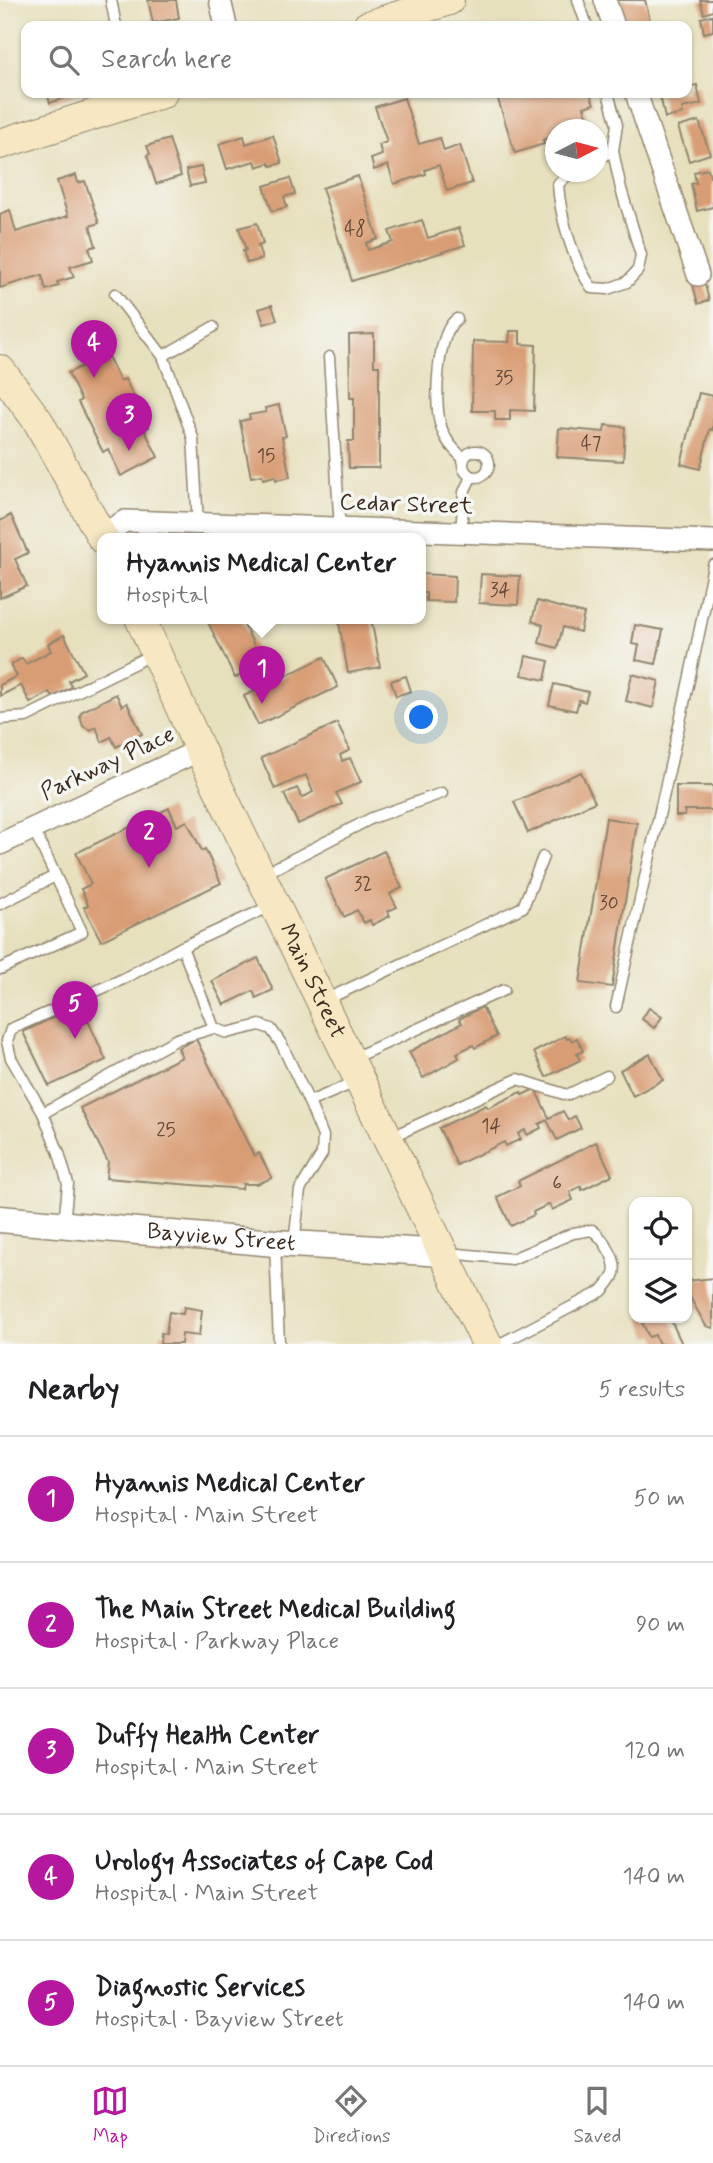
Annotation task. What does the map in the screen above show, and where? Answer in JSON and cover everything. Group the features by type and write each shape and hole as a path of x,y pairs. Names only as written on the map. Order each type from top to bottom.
{"main road":[{"path":"384,21 446,1"},
{"path":"0,144 135,98"},
{"path":"0,370 38,421 99,533"},
{"name":"Main Street","path":"143,624 200,750 262,875 263,910 323,1001 487,1344"}],"street":[{"path":"220,0 225,21"},
{"path":"605,0 612,21"},
{"path":"638,98 698,275"},
{"name":"Cedar Street","path":"109,533 125,521 198,524 259,532 340,529 713,541"},
{"name":"Parkway Place","path":"0,844 200,750"},
{"name":"Bayview Street","path":"0,1219 285,1244 445,1253"}],"lane":[{"path":"111,0 115,21"},
{"path":"578,0 585,21"},
{"path":"560,182 559,207 584,278 592,288 608,289 627,282 638,270 640,255 613,151 617,125 609,98"},
{"path":"608,153 613,151"},
{"path":"115,293 163,356 193,438 198,524"},
{"path":"457,319 450,324 440,352 439,421 450,447 464,459 465,471 471,477 480,477 489,469 489,460 479,451 470,452 464,459"},
{"path":"163,356 213,327"},
{"path":"329,357 340,529"},
{"path":"461,533 464,492 471,477"},
{"path":"616,1007 713,565"},
{"path":"0,719 26,717 156,653"},
{"path":"262,875 372,818 442,793"},
{"path":"0,970 82,932 33,828"},
{"path":"323,1001 523,907 543,857"},
{"path":"0,904 55,876"},
{"path":"64,1225 68,1184 43,1113 11,1058 7,1041 11,1029 123,979 182,947 263,910"},
{"path":"182,947 214,1028"},
{"path":"309,1102 356,1069 504,990"},
{"path":"43,1113 177,1039 214,1028 227,1033 260,1025 271,1028 282,1045 323,1136 321,1154 300,1190 285,1244 279,1344"},
{"path":"389,1139 518,1079 567,1095 607,1076"},
{"path":"445,1253 512,1259 573,1233 592,1230 600,1236 614,1264 613,1276 601,1290 500,1344"}],"building":[{"path":"148,0 176,0 179,18 153,21"},
{"path":"615,0 645,0 650,21 621,21"},
{"path":"700,0 713,0 713,11 704,14"},
{"path":"713,15 713,31 704,33 701,18"},
{"path":"697,85 701,104 682,108 683,114 665,118 661,98 692,98 692,86"},
{"path":"48,98 64,98 50,103"},
{"path":"404,98 419,144 440,138 444,151 460,145 472,183 447,191 439,165 425,170 426,174 394,184 388,165 374,170 371,159 382,155 379,145 387,142 375,107"},
{"path":"498,98 592,98 594,104 584,107 588,119 545,119 544,144 515,153"},
{"path":"699,121 710,154 689,161 678,127"},
{"path":"273,135 282,163 257,167 255,161 227,169 219,144 244,136 246,144"},
{"path":"169,139 181,176 156,184 147,146"},
{"path":"201,167 205,183 190,186 186,170"},
{"path":"708,169 710,177 713,176 713,207 697,211 691,184 696,183 694,172"},
{"path":"76,175 78,183 85,181 99,223 90,226 96,246 89,248 93,260 70,267 74,277 57,282 59,286 46,290 42,275 0,288 0,214 10,210 16,232 68,216 57,181"},
{"path":"358,176 378,239 366,243 368,250 393,242 389,231 422,220 428,238 459,228 465,245 352,281 322,188"},
{"path":"290,178 295,194 284,197 287,207 272,211 264,186"},
{"path":"257,223 263,244 258,246 262,259 247,263 239,228"},
{"path":"704,281 709,300 698,304 693,285"},
{"path":"272,305 277,320 264,324 259,309"},
{"path":"510,331 520,331 520,344 536,345 534,411 510,410 510,420 495,420 495,411 472,411 473,341 509,342"},
{"path":"374,334 374,366 379,366 379,468 349,468 348,441 354,441 354,398 350,398 349,335"},
{"path":"107,354 120,381 125,379 149,427 144,429 158,457 121,476 108,449 103,452 78,402 81,400 68,373"},
{"path":"699,393 713,396 713,430 710,429 700,469 681,464"},
{"path":"279,405 286,436 282,437 290,477 276,480 275,476 263,479 262,475 251,477 240,421 250,419 249,415 266,412 265,408"},
{"path":"605,425 625,427 623,461 557,457 559,428 604,432"},
{"path":"11,515 28,553 15,559 27,586 0,598 0,521"},
{"path":"426,574 455,576 454,602 426,601"},
{"path":"481,574 520,576 518,605 479,603"},
{"path":"537,601 584,614 580,632 563,627 557,648 539,643 543,625 532,621"},
{"path":"209,624 244,624 263,664 235,678"},
{"path":"339,624 372,624 380,667 348,673"},
{"path":"635,625 663,630 656,664 636,660 639,645 632,644"},
{"path":"64,635 84,673 69,681 72,687 53,697 49,692 30,703 21,685 0,696 0,685 17,676 11,665 22,658 26,664 51,651 48,644"},
{"path":"526,656 549,661 545,680 522,675"},
{"path":"324,657 338,687 258,725 244,696"},
{"path":"632,674 659,681 653,708 626,701"},
{"path":"406,676 411,691 396,696 391,681"},
{"path":"554,684 588,692 585,702 579,700 576,711 549,705"},
{"path":"116,694 122,706 127,703 142,734 116,747 111,737 102,742 96,727 90,730 83,726 80,716 81,712"},
{"path":"337,723 350,750 340,755 342,761 350,758 361,782 336,793 342,804 298,824 284,794 297,788 302,798 313,792 306,775 275,789 261,758"},
{"path":"581,772 595,802 528,833 514,802"},
{"path":"676,786 713,786 713,810 684,810 685,816 676,816"},
{"path":"169,808 177,826 187,821 202,851 205,849 221,883 101,941 84,907 88,905 81,889 91,884 76,853"},
{"path":"606,818 637,823 612,987 580,983"},
{"path":"384,851 402,888 390,894 397,907 388,911 390,916 372,925 370,920 364,923 357,910 344,917 325,879"},
{"path":"258,958 273,990 256,998 253,991 224,1005 212,981"},
{"path":"482,1007 497,1036 475,1048 473,1045 457,1053 459,1058 423,1078 409,1052 462,1023 459,1019"},
{"path":"649,1008 662,1017 654,1028 642,1019"},
{"path":"67,1011 72,1020 85,1014 106,1060 49,1086 23,1032"},
{"path":"565,1036 572,1041 577,1038 583,1051 577,1054 580,1060 546,1077 534,1052"},
{"path":"196,1039 254,1156 259,1153 272,1178 257,1184 243,1184 242,1189 106,1178 108,1162 80,1108 182,1057 178,1048"},
{"path":"650,1054 663,1080 633,1096 620,1070"},
{"path":"535,1089 549,1118 563,1111 568,1120 575,1116 581,1128 557,1140 547,1120 539,1124 541,1128 527,1135 525,1130 518,1134 521,1139 506,1146 504,1142 457,1165 439,1128 486,1105 488,1108 521,1092 522,1095"},
{"path":"596,1142 612,1175 582,1190 581,1186 570,1192 573,1200 552,1210 549,1204 511,1226 497,1197 520,1186 518,1181"},
{"path":"713,1278 713,1328 706,1326 692,1301 692,1280"},
{"path":"184,1307 202,1310 199,1336 182,1334 181,1344 160,1344 161,1333 166,1334 169,1312 183,1314"},
{"path":"642,1323 672,1323 682,1344 659,1344 655,1335 649,1337"}],"place":[{"name":"Urology Associates of Cape Cod","path":"94,378"},
{"name":"Duffy Health Center","path":"129,451"},
{"name":"Hyannis Medical Center","path":"262,704"},
{"name":"The Main Street Medical Building","path":"149,868"},
{"name":"Diagnostic Services","path":"75,1039"}]}
